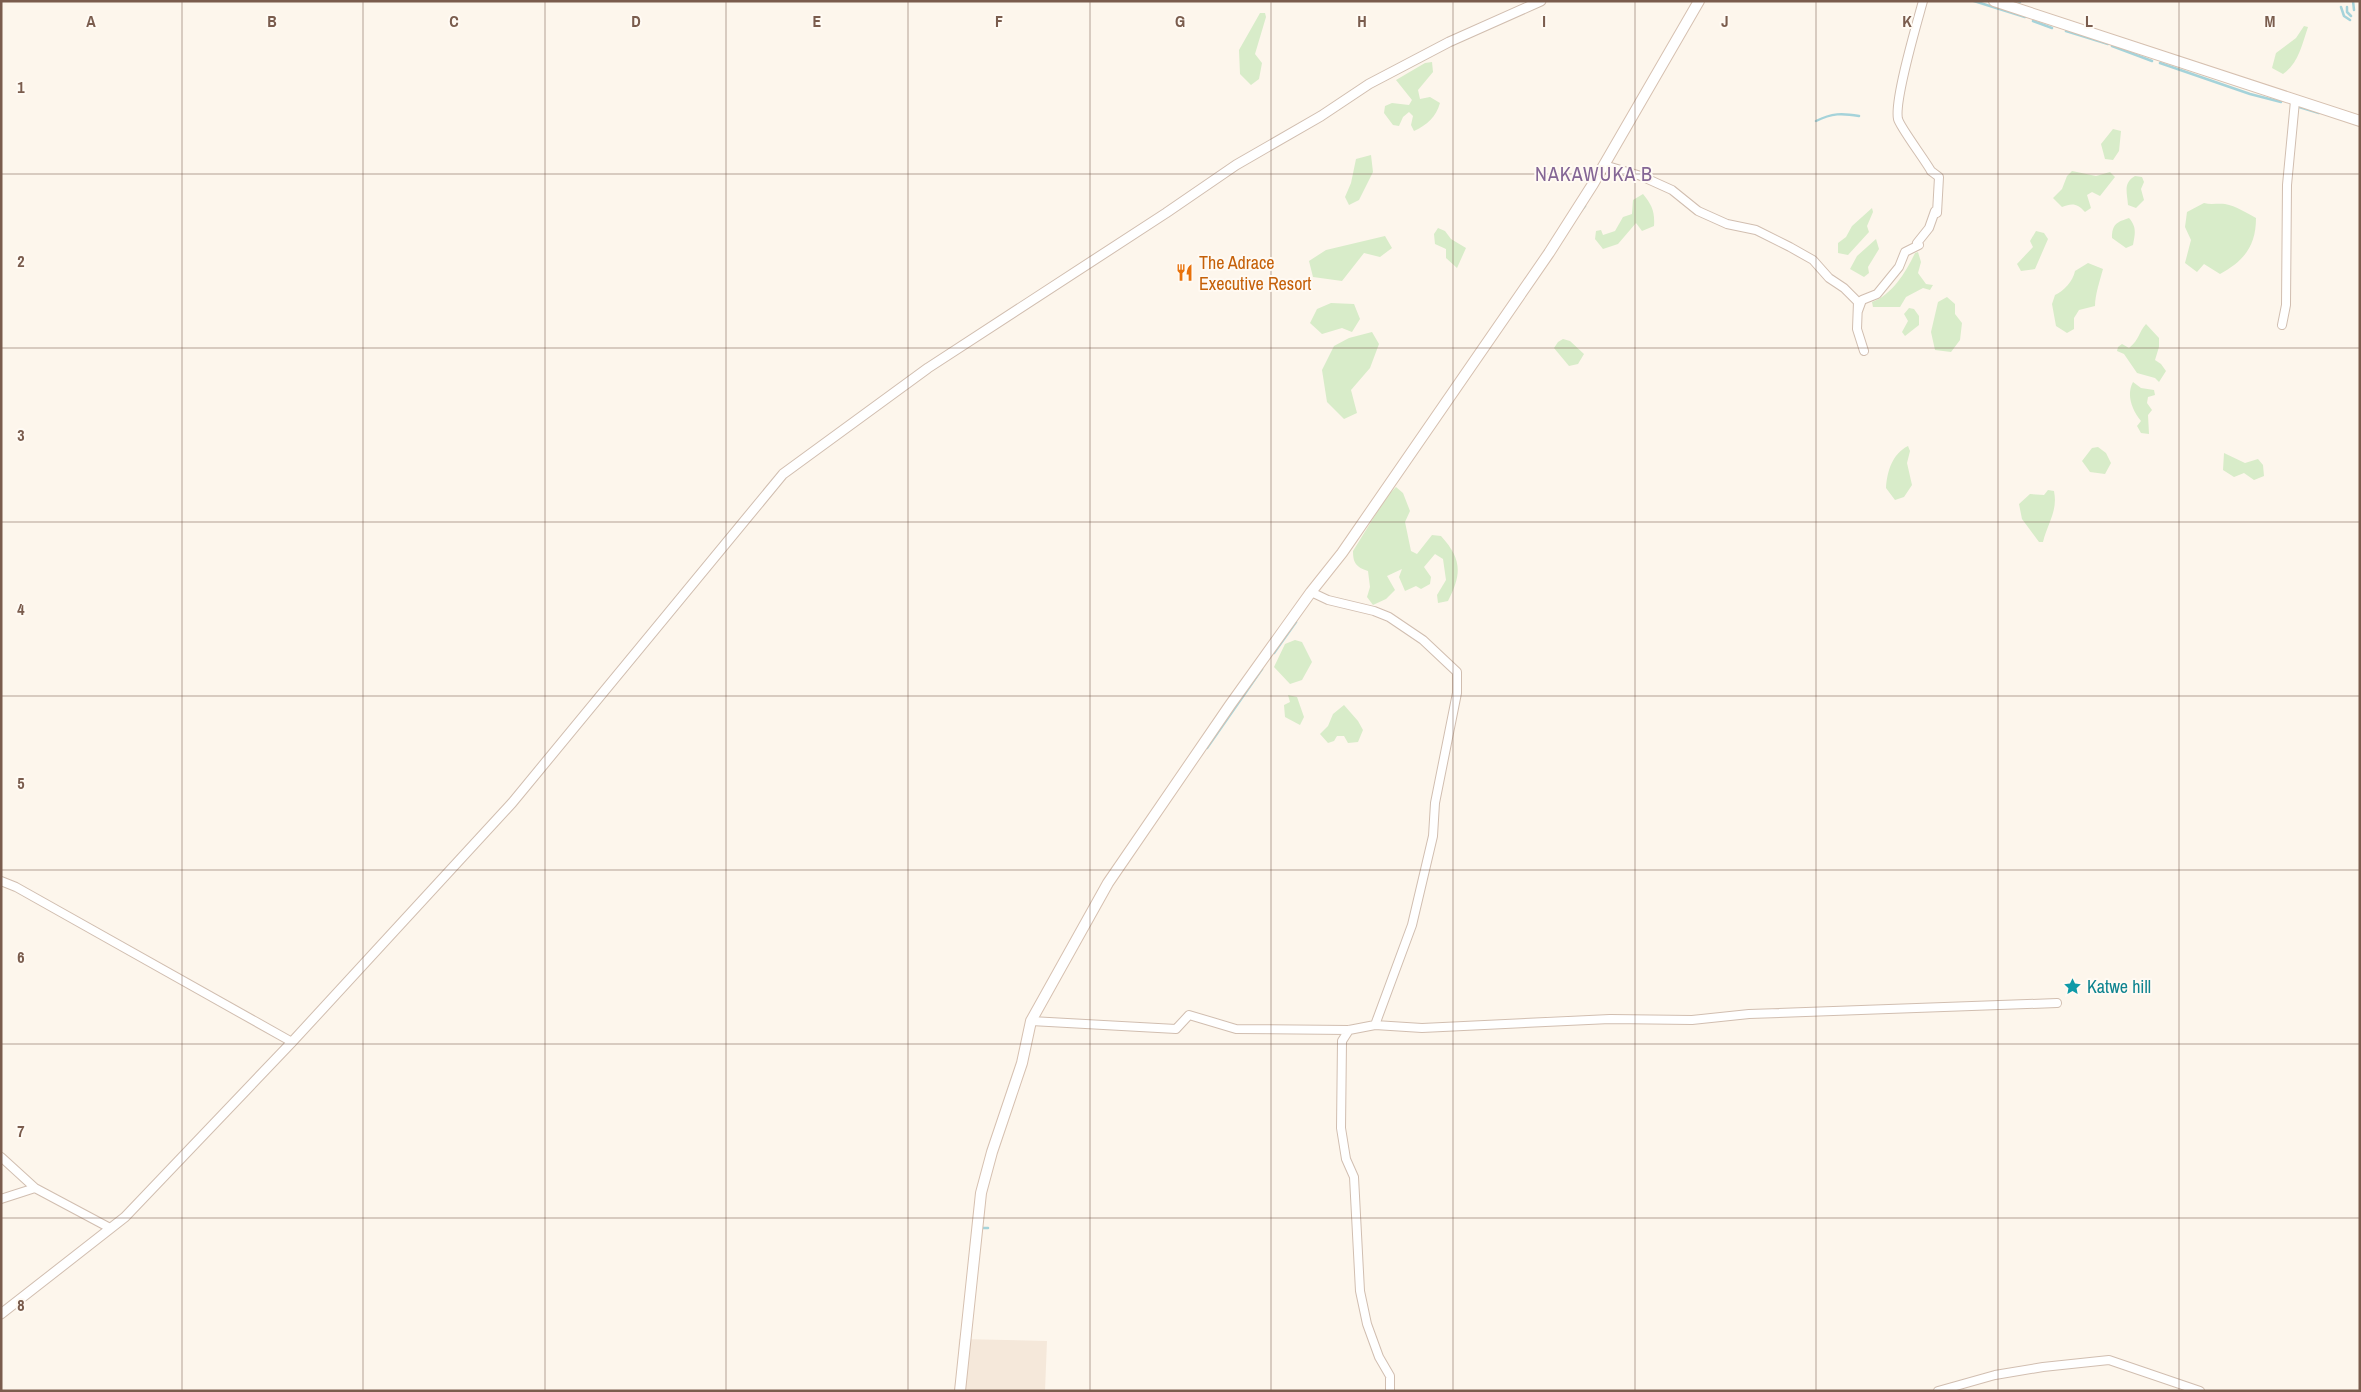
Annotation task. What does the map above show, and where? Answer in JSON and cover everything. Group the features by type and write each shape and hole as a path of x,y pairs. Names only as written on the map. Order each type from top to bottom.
{"main road":[{"path":"960,1391 981,1193 992,1152 1022,1063 1031,1021 1108,883 1158,808 1311,592 1342,553 1520,296 1604,165 1699,1"},
{"path":"1994,1 2360,121"}],"street":[{"path":"1,1314 125,1217 292,1042 512,803 783,474 928,368 1166,213 1236,165 1321,116 1369,84 1449,42 1541,1"},
{"path":"1858,311 1862,300 1877,294 1884,286 1899,267 1905,252 1919,245 1917,242 1929,228 1935,212 1937,213 1939,177 1931,171 1898,120 1898,109 1908,60 1923,1"},
{"path":"2282,325 2286,305 2287,185 2295,101"},
{"path":"1604,165 1641,176 1664,186 1698,211 1727,224 1756,230 1813,260 1829,278 1844,288 1858,302 1857,329 1864,351"},
{"path":"1311,592 1328,600 1374,611 1389,617 1423,640 1457,672 1457,693 1436,803 1433,836 1419,888 1412,925 1375,1026"},
{"path":"1,881 16,887 131,950 292,1042"},
{"path":"1031,1021 1176,1028 1189,1016 1236,1028 1349,1030 1375,1026 1422,1028 1610,1019 1692,1020 1749,1014 2057,1003"},
{"path":"1349,1030 1342,1041 1341,1128 1346,1159 1354,1177 1360,1291 1367,1324 1379,1357 1390,1376 1390,1391"},
{"path":"1,1157 35,1188 110,1228"},
{"path":"1,1199 35,1188"},
{"path":"1938,1391 1995,1375 2043,1367 2109,1360 2200,1391"}],"shaded area":[{"path":"959,1339 1047,1341 1045,1391 956,1391"}],"green space":[{"path":"1260,13 1265,13 1266,17 1255,54 1262,63 1259,79 1251,85 1240,74 1239,50"},
{"path":"2304,26 2308,27 2299,54 2292,65 2283,74 2272,68 2276,53 2296,38"},
{"path":"1432,62 1433,72 1418,90 1420,99 1430,97 1440,103 1436,112 1427,123 1414,131 1411,125 1413,116 1409,112 1403,117 1399,126 1393,125 1384,113 1385,106 1392,103 1409,105 1412,100 1396,80 1425,63"},
{"path":"2113,129 2121,131 2119,151 2113,160 2105,159 2101,144"},
{"path":"1371,155 1373,172 1359,200 1349,205 1345,197 1351,183 1356,159"},
{"path":"2072,171 2096,176 2110,172 2115,177 2100,196 2092,192 2087,195 2091,208 2085,212 2074,205 2062,207 2053,198 2062,189 2067,176"},
{"path":"2135,176 2142,177 2144,182 2141,189 2144,200 2136,208 2128,205 2127,192 2127,185"},
{"path":"1643,194 1652,209 1654,226 1642,231 1636,223 1618,244 1603,249 1595,239 1596,231 1601,230 1603,235 1615,231 1623,217 1632,214 1633,200"},
{"path":"2204,203 2229,205 2256,218 2254,237 2247,252 2236,264 2220,274 2204,264 2197,272 2185,263 2191,240 2185,227 2187,212"},
{"path":"1872,208 1873,212 1867,226 1869,232 1848,255 1838,253 1838,243 1846,237 1852,226"},
{"path":"2129,218 2133,224 2135,234 2133,245 2126,248 2112,238 2112,233 2116,224"},
{"path":"1438,228 1445,231 1451,239 1466,248 1457,268 1446,258 1446,249 1435,244 1434,234"},
{"path":"2036,231 2044,233 2048,239 2035,269 2021,271 2017,264 2033,247 2030,241"},
{"path":"1385,236 1392,248 1380,257 1364,253 1342,281 1313,277 1309,261 1326,250"},
{"path":"1876,239 1879,249 1868,267 1869,273 1864,277 1850,269 1857,256"},
{"path":"1918,252 1921,262 1918,273 1926,284 1933,285 1930,290 1923,288 1906,297 1900,307 1873,307 1872,302 1886,294 1898,282 1915,253"},
{"path":"2088,263 2103,269 2095,306 2079,310 2074,318 2074,329 2067,333 2056,326 2052,304 2055,295 2068,285 2075,271"},
{"path":"1947,297 1955,304 1955,314 1962,323 1960,340 1951,352 1935,350 1931,332 1938,302"},
{"path":"1331,303 1354,304 1360,319 1352,332 1342,328 1322,334 1310,323 1317,309"},
{"path":"1909,308 1914,309 1919,316 1919,325 1905,336 1902,332 1908,321 1904,314"},
{"path":"2146,324 2159,338 2159,347 2155,360 2166,371 2159,382 2155,378 2137,373 2124,354 2117,351 2118,347 2122,344 2129,348 2133,345"},
{"path":"1372,332 1379,344 1370,368 1351,390 1357,413 1344,419 1327,402 1322,370 1334,346 1349,338"},
{"path":"1563,339 1570,341 1584,354 1578,364 1569,366 1554,348"},
{"path":"2133,382 2141,388 2154,390 2155,395 2148,397 2147,403 2152,410 2148,415 2149,434 2141,433 2137,426 2141,421 2131,402 2130,392"},
{"path":"1908,446 1910,451 1907,463 1912,485 1904,497 1895,500 1886,488 1888,476 1894,459"},
{"path":"2098,447 2106,453 2111,463 2105,474 2090,472 2082,461 2092,448"},
{"path":"2224,453 2245,463 2258,459 2263,465 2264,476 2254,480 2244,473 2234,477 2223,470"},
{"path":"1396,487 1403,493 1410,511 1405,522 1411,551 1417,554 1432,535 1441,536 1453,552 1458,567 1456,583 1448,601 1438,603 1437,595 1446,580 1443,559 1435,554 1424,567 1431,577 1430,584 1421,589 1416,586 1405,591 1399,577 1402,569 1387,576 1395,590 1386,599 1373,605 1367,597 1370,587 1368,571 1356,564 1353,551 1387,496"},
{"path":"2048,490 2054,491 2055,505 2043,542 2039,542 2022,519 2019,504 2030,494 2044,495"},
{"path":"1295,640 1302,642 1312,662 1302,680 1290,684 1274,667 1285,644"},
{"path":"1288,695 1297,697 1304,717 1300,725 1285,717 1284,705 1290,702"},
{"path":"1344,705 1363,730 1358,742 1348,743 1344,736 1337,736 1334,741 1328,743 1320,734 1328,726 1333,714"}],"waterway":[{"path":"1974,1 2025,17"},
{"path":"2353,1 2354,10"},
{"path":"2341,7 2344,16 2350,20"},
{"path":"2347,7 2347,12 2351,16"},
{"path":"2033,21 2052,28"},
{"path":"2066,31 2108,44"},
{"path":"2112,46 2152,61"},
{"path":"2160,63 2250,94 2281,102"},
{"path":"2299,107 2319,113"},
{"path":"1816,121 1837,114 1859,116"},
{"path":"1581,211 1585,206"},
{"path":"1274,653 1296,622"},
{"path":"1207,748 1262,669"},
{"path":"980,1228 988,1228"}],"place":[{"name":"The Adrace Executive Resort","path":"1185,273"},
{"name":"Katwe hill","path":"2073,987"}],"district":[{"name":"NAKAWUKA B","path":"1594,174"}]}
